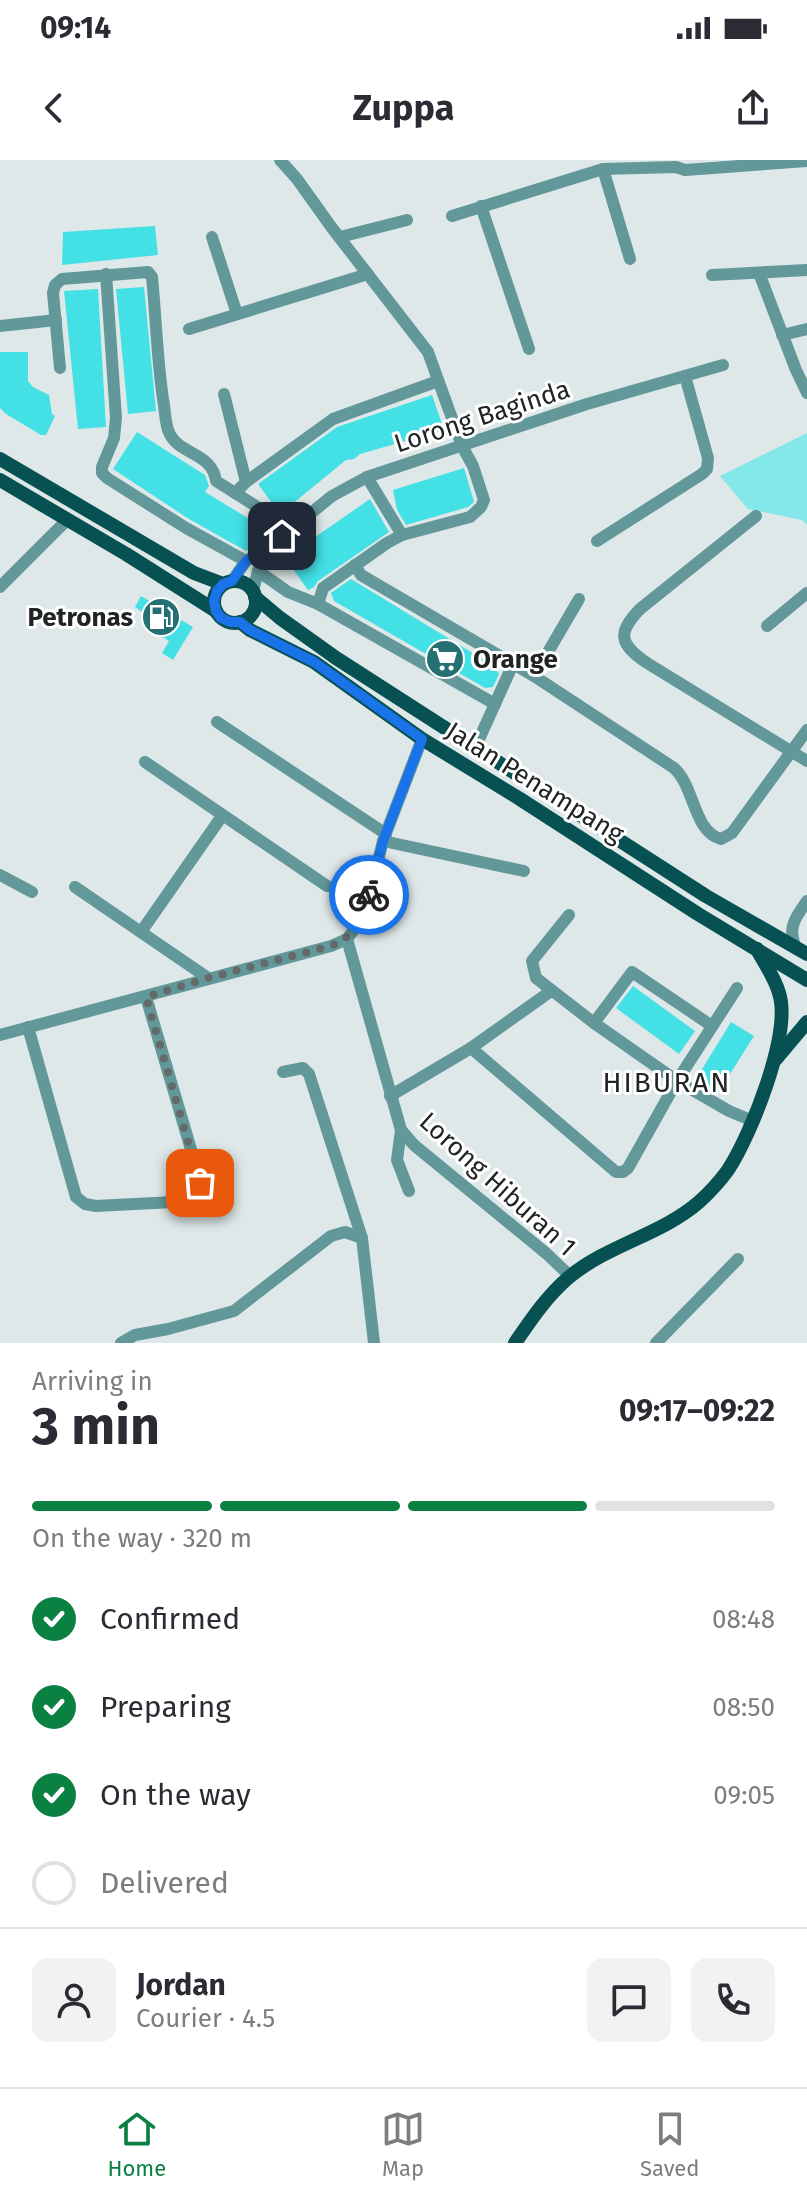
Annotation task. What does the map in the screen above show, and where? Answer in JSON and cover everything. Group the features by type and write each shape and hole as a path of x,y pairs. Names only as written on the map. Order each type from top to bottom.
{"main road":[{"path":"0,459 194,573 248,585 256,605 253,613 240,622 221,618 216,611 0,480"},
{"path":"216,611 214,601 217,591 228,583"},
{"name":"Jalan Penampang","path":"254,594 280,618 324,650 760,929 802,951"},
{"name":"Jalan Penampang","path":"240,622 314,662 422,739 807,980"},
{"path":"543,791 547,803 543,814"},
{"path":"515,1343 542,1304 570,1276 677,1218 700,1201 727,1171 753,1121 775,1059 782,1010 779,992 757,949"},
{"path":"782,1010 793,1020 807,1022"},
{"path":"775,1059 807,1022"}],"street":[{"path":"280,160 428,352 484,500 470,517 402,535 323,588 318,604"},
{"path":"452,216 603,169 677,162 685,170 807,161"},
{"path":"603,169 630,259"},
{"path":"481,206 529,349"},
{"path":"340,237 407,220"},
{"path":"212,237 237,314"},
{"path":"712,275 807,270"},
{"path":"60,368 53,293 55,285 62,279 148,272 152,277 168,430 176,443 209,463 215,471 216,481 259,508 278,540"},
{"path":"759,273 807,393"},
{"path":"106,274 116,418 114,438 102,473 186,528 246,561"},
{"path":"189,329 368,274"},
{"path":"0,326 56,320"},
{"path":"782,335 807,329"},
{"name":"Lorong Baginda","path":"228,583 246,561 278,540 332,496 367,477 587,404 723,365"},
{"path":"597,541 707,469 708,458 685,376"},
{"path":"235,493 333,419 438,381"},
{"path":"224,394 246,482"},
{"path":"367,477 402,535"},
{"path":"756,516 640,609 630,619 623,633 624,639 632,653 807,761"},
{"path":"0,587 67,520"},
{"name":"Lorong Baginda","path":"254,594 258,571 278,540"},
{"path":"355,565 361,575 534,676 674,768 684,780 699,819 713,837 727,837 736,828 807,730"},
{"path":"258,571 288,592 318,604 495,704"},
{"path":"767,626 807,593"},
{"path":"534,676 579,599"},
{"path":"476,746 513,664"},
{"path":"217,722 385,837 524,871"},
{"path":"0,1035 331,946 347,939 364,916 385,837 422,739"},
{"path":"145,762 327,886"},
{"path":"141,932 222,816"},
{"path":"0,875 32,892"},
{"path":"75,887 208,978"},
{"path":"760,929 778,928 793,920 807,901"},
{"path":"569,915 532,961 536,978 677,1081 753,1121"},
{"path":"793,920 791,931 802,951"},
{"name":"Lorong Hiburan 1","path":"347,939 401,1130 414,1145 570,1276"},
{"path":"594,1023 632,972 712,1026"},
{"path":"471,1048 616,1172 623,1172 737,988"},
{"path":"390,1096 471,1048 551,991"},
{"path":"28,1027 76,1197 85,1204 96,1206 193,1201 199,1195 198,1173 146,997"},
{"path":"283,1072 303,1068 308,1071 362,1238 374,1343"},
{"path":"401,1130 397,1160 409,1191"},
{"path":"121,1343 135,1335 234,1311 331,1236 345,1232 362,1238"},
{"path":"656,1343 738,1259"}],"shaded area":[{"path":"807,433 807,525 802,520 748,509 720,476"}],"building":[{"path":"155,226 158,255 62,265 63,232"},
{"path":"144,287 156,411 128,414 116,289"},
{"path":"98,289 106,427 78,429 64,291"},
{"path":"0,352 28,352 28,381 49,395 55,416 46,435 41,435 0,408"},
{"path":"432,395 444,430 346,460 280,514 258,484 337,427"},
{"path":"137,432 205,475 209,486 205,492 264,528 267,531 258,542 246,551 189,519 113,469"},
{"path":"464,468 474,502 468,507 406,525 397,510 393,490"},
{"path":"370,499 389,532 308,590 285,558"},
{"path":"351,579 494,666 499,674 493,687 485,688 334,601 331,593"},
{"path":"141,596 193,627 173,660 162,653 169,641 151,629 145,614 135,607"},
{"path":"633,986 695,1031 679,1054 616,1008"},
{"path":"731,1022 754,1036 718,1093 696,1079"}],"way so far":[{"path":"200,1183 146,997 347,939 364,916 369,895"}],"place":[{"name":"Petronas","path":"161,617"},
{"name":"Orange","path":"445,659"}],"district":[{"name":"HIBURAN","path":"667,1082"}],"route":[{"path":"282,536 246,561 232,581 223,584 214,601 216,611 221,618 240,622 314,662 422,739 383,841 369,895"}]}
